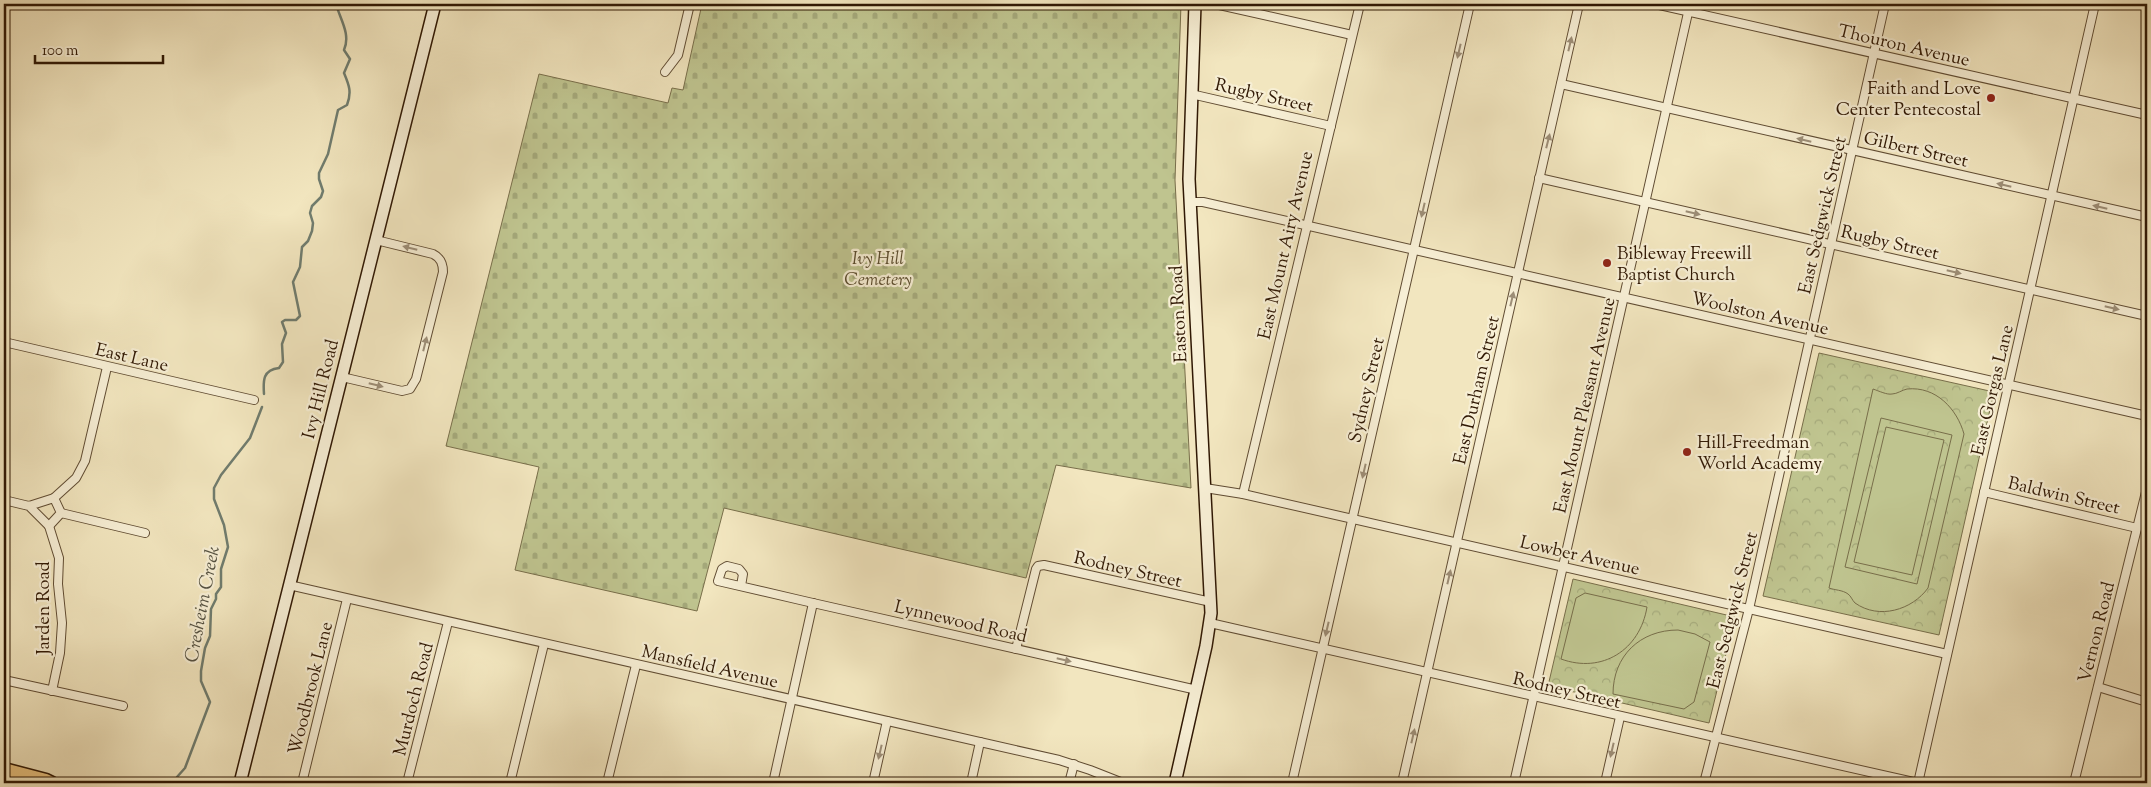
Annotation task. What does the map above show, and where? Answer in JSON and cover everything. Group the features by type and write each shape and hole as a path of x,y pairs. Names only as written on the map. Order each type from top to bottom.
{"main road":[{"path":"4,769 52,783"}],"street":[{"name":"Ivy Hill Road","path":"240,783 435,4"},
{"path":"665,72 678,55 690,4"},
{"name":"Easton Road","path":"1195,4 1190,202 1211,602 1210,623"},
{"path":"1215,4 1352,35"},
{"name":"East Mount Airy Avenue","path":"1243,494 1360,4"},
{"name":"Sydney Street","path":"1292,783 1470,4"},
{"name":"East Durham Street","path":"1402,783 1579,4"},
{"name":"Thouron Avenue","path":"1655,4 1689,7 1875,53 2147,115"},
{"name":"East Sedgwick Street","path":"1704,783 1749,609 1886,4"},
{"name":"East Gorgas Lane","path":"1918,783 2095,4"},
{"name":"East Mount Pleasant Avenue","path":"1514,783 1689,7"},
{"name":"Gilbert Street","path":"1560,84 2147,217"},
{"name":"Rugby Street","path":"1192,94 1331,126"},
{"name":"Rugby Street","path":"1539,178 2147,316"},
{"name":"Woolston Avenue","path":"1190,202 1203,202 1307,225 2147,416"},
{"path":"342,376 406,391 415,384 421,362 442,272 441,260 433,254 376,240"},
{"name":"East Lane","path":"4,342 254,400"},
{"path":"28,506 54,498 76,478 85,461 107,367"},
{"name":"Lowber Avenue","path":"1205,488 1243,494 1353,518 1947,654"},
{"name":"Vernon Road","path":"2074,783 2147,488"},
{"name":"Baldwin Street","path":"1984,492 2137,528"},
{"path":"54,498 61,513"},
{"path":"4,500 28,506 48,526 61,513"},
{"path":"61,513 145,533"},
{"name":"Jarden Road","path":"48,526 59,558 58,584 62,622 60,653 52,691"},
{"name":"Rodney Street","path":"1016,649 1038,566 1044,565 1211,602"},
{"name":"Lynnewood Road","path":"741,586 743,574 736,567 727,566 722,569 718,581 1197,690"},
{"name":"Mansfield Avenue","path":"289,586 1074,764 1123,783"},
{"name":"Woodbrook Lane","path":"302,783 348,599"},
{"path":"773,783 813,603"},
{"name":"Murdoch Road","path":"407,783 448,622"},
{"path":"1175,783 1197,690 1210,623"},
{"name":"Rodney Street","path":"1210,623 1918,783"},
{"path":"510,783 544,644"},
{"path":"607,783 636,664"},
{"path":"4,680 123,706"},
{"path":"2098,687 2147,702"},
{"path":"1604,783 1620,717"},
{"path":"873,783 887,721"},
{"path":"971,783 980,742"},
{"path":"1069,783 1074,764"}],"green space":[{"name":"Ivy Hill Cemetery","path":"702,4 1181,4 1175,180 1191,488 1056,465 1026,578 724,508 697,611 515,570 539,467 446,446 539,74 668,103 672,88 683,90"},
{"path":"1819,353 1994,392 1939,635 1763,596"},
{"path":"1873,389 1890,394 1907,389 1917,389 1936,395 1951,408 1964,434 1928,588 1921,596 1904,607 1884,612 1864,608 1855,603 1846,593 1829,588","holes":["1881,418 1952,435 1917,584 1845,567"]},
{"path":"1886,427 1944,440 1912,575 1854,562"},
{"path":"1573,579 1735,617 1709,723 1548,686"},
{"path":"1585,593 1647,607 1643,622 1636,635 1628,646 1617,655 1591,663 1576,663 1561,659 1576,598"},
{"path":"1678,630 1695,634 1710,642 1694,702 1684,709 1613,694 1614,680 1618,668 1631,648 1641,640 1652,635 1664,631"}],"waterway":[{"name":"Cresheim Creek","path":"264,394 265,376 270,371 279,368 283,362 282,344 286,333 282,322 285,320 296,320 300,316 293,282 300,267 302,247 308,241 312,231 313,223 310,213 312,206 321,197 323,191 319,173 328,154 338,110 347,105 350,92 344,73 350,59 344,50 346,32 336,4"},
{"name":"Cresheim Creek","path":"177,782 177,777 185,768 210,702 201,681 201,671 205,648 210,636 211,609 216,599 216,594 221,587 221,569 228,547 224,525 214,499 214,488 221,475 250,438 262,407"}],"place":[{"name":"Faith and Love Center Pentecostal","path":"1991,98"},
{"name":"Bibleway Freewill Baptist Church","path":"1607,263"},
{"name":"Hill-Freedman World Academy","path":"1687,452"}]}
